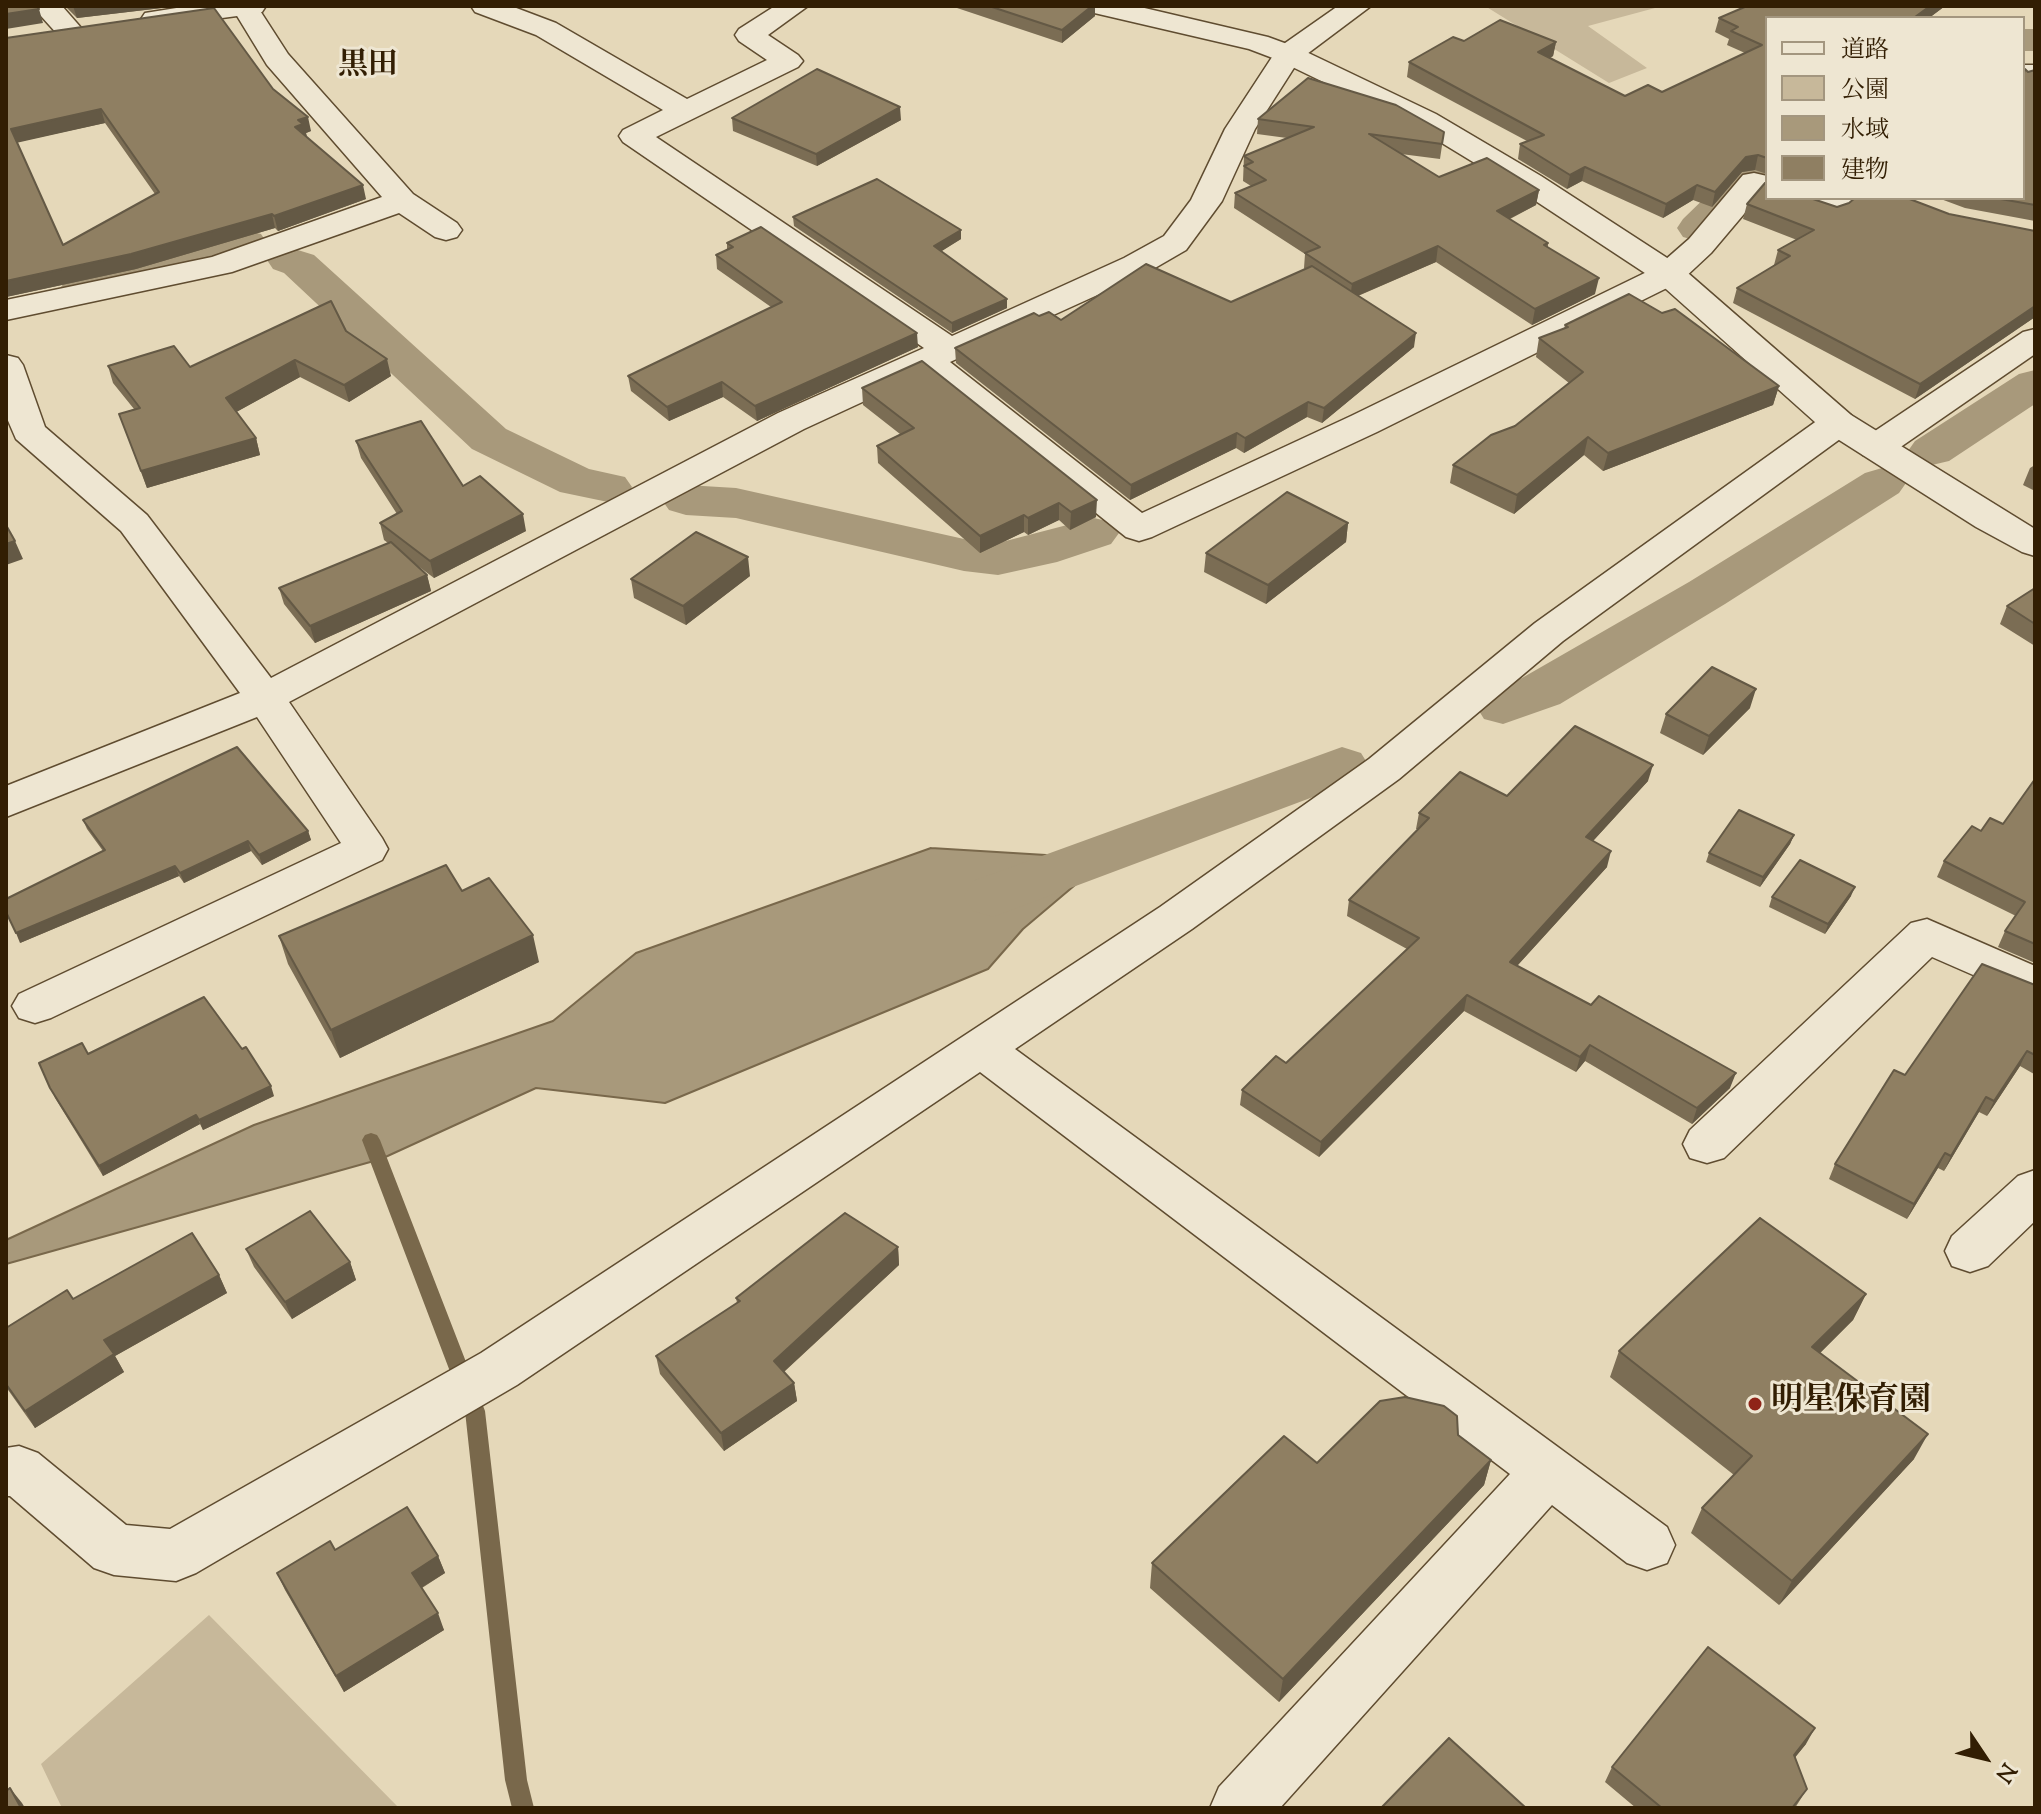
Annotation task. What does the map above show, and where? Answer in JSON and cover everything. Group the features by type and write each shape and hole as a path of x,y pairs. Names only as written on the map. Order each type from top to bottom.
{"street":[{"path":"46,6 69,30"},
{"path":"485,6 546,29 686,111"},
{"path":"794,6 749,35 788,61 634,136 938,355 1139,529 1364,424 1669,274 1700,246 1754,182 1765,186"},
{"path":"1100,6 1258,43 1288,54 1425,120 1530,183 1669,274 1838,423 1989,519 2035,544"},
{"path":"6,802 265,698 791,421 1136,265 1175,243 1206,201 1240,129 1288,54 1357,6"},
{"path":"127,22 248,7 277,59 402,201 446,230"},
{"path":"37,35 98,26"},
{"path":"1807,200 1832,209 1843,200"},
{"path":"6,310 220,265 402,201"},
{"path":"1876,447 2035,339"},
{"path":"6,365 29,431 134,523 265,698 367,849 35,1006"},
{"path":"6,1472 19,1470 114,1550 176,1555 499,1369 1176,918 1384,769 1549,632 1838,423"},
{"path":"1707,1144 1927,935 2035,985"},
{"path":"981,1048 1647,1545"},
{"path":"1970,1251 2035,1190"},
{"path":"1240,1808 1548,1471"}],"green space":[{"path":"1485,6 1652,6 1655,8 1588,26 1647,68 1609,83"},
{"path":"209,1615 399,1808 62,1808 41,1764"}],"water":[{"path":"931,848 1046,855 1081,880 1023,929 988,969 665,1103 536,1088 381,1159 6,1264 6,1240 254,1125 553,1021 636,953"}],"building":[{"path":"6,6 36,6 39,9 6,14"},
{"path":"989,6 1092,6 1062,30"},
{"path":"1747,6 1930,6 1916,16 1765,16 1765,157 1746,157 1715,192 1697,185 1666,204 1585,167 1570,175 1520,144 1544,135 1409,62 1453,37 1464,41 1500,20 1556,42 1538,52 1625,96 1648,85 1662,92 1762,45 1731,31 1738,27 1719,18"},
{"path":"214,8 273,89 308,117 298,120 303,124 295,127 363,185 274,216 272,214 131,254 6,281 6,38","holes":["101,109 159,192 63,245 11,129"]},
{"path":"817,69 900,107 816,154 732,118"},
{"path":"2025,69 2028,72 2035,70 2035,205 2006,200 2025,200"},
{"path":"1308,78 1396,105 1444,132 1442,144 1369,134 1439,177 1487,158 1539,190 1497,211 1548,243 1544,245 1599,278 1535,309 1438,246 1352,284 1305,253 1320,247 1235,193 1266,180 1244,166 1253,162 1244,156 1314,127 1258,119"},
{"path":"877,179 961,230 934,246 1007,299 952,323 793,217"},
{"path":"1765,183 1765,200 1816,200 1837,207 1853,200 1912,200 1949,214 2035,231 2035,306 1920,384 1737,288 1790,256 1778,250 1814,230 1747,204"},
{"path":"761,227 917,333 755,406 722,382 667,407 628,376 782,302 716,255 733,247 727,243"},
{"path":"1146,264 1231,302 1312,266 1416,333 1324,408 1308,402 1245,438 1237,433 1131,485 955,348 1034,313 1039,316 1049,312 1061,320"},
{"path":"1629,294 1662,313 1675,309 1779,386 1608,453 1588,437 1517,495 1453,465 1491,435 1515,426 1583,372 1539,338 1568,327 1565,325"},
{"path":"331,301 346,331 387,359 344,385 295,360 226,398 256,438 141,471 119,414 140,408 108,366 174,346 190,367"},
{"path":"922,361 1097,500 1071,512 1059,503 1028,518 1024,515 980,536 877,446 914,428 862,388"},
{"path":"421,421 463,486 480,476 523,514 430,561 380,523 402,511 356,441"},
{"path":"1287,492 1348,523 1268,585 1206,553"},
{"path":"6,525 15,541 6,544"},
{"path":"696,532 748,557 683,606 631,579"},
{"path":"391,542 427,575 310,626 279,588"},
{"path":"2035,588 2035,624 2007,606"},
{"path":"1712,667 1756,689 1709,736 1666,714"},
{"path":"1575,726 1653,765 1586,837 1611,851 1510,962 1591,1005 1599,996 1736,1073 1697,1108 1590,1045 1580,1057 1467,995 1321,1142 1242,1090 1276,1056 1286,1063 1419,938 1349,900 1429,818 1419,813 1460,772 1507,796"},
{"path":"237,747 308,831 259,855 248,841 180,873 175,866 16,933 6,912 6,899 105,850 83,820"},
{"path":"2035,779 2035,944 2005,931 2025,902 1944,861 1972,826 1981,831 1990,818 2003,824"},
{"path":"1739,810 1794,835 1763,877 1709,853"},
{"path":"1800,860 1855,887 1828,924 1772,897"},
{"path":"446,865 462,891 489,878 533,935 331,1030 279,936"},
{"path":"1982,964 2035,985 2035,1055 2027,1051 1994,1101 1986,1097 1951,1156 1945,1153 1914,1204 1835,1164 1894,1070 1905,1075"},
{"path":"204,997 242,1049 246,1047 271,1086 199,1120 196,1115 99,1166 50,1088 39,1063 82,1043 88,1054"},
{"path":"310,1211 350,1262 285,1302 246,1249"},
{"path":"845,1213 898,1247 774,1361 794,1383 721,1433 656,1356 740,1301 736,1298"},
{"path":"1760,1218 1866,1294 1812,1347 1928,1434 1792,1581 1702,1508 1752,1456 1619,1351"},
{"path":"192,1233 219,1275 104,1340 114,1354 25,1411 6,1384 6,1328 67,1290 73,1299"},
{"path":"1405,1397 1444,1406 1457,1416 1458,1435 1491,1460 1283,1679 1152,1563 1284,1436 1317,1463 1380,1401"},
{"path":"407,1507 438,1556 412,1573 438,1613 336,1676 277,1573 330,1541 335,1550"},
{"path":"1708,1647 1815,1728 1794,1755 1807,1789 1792,1808 1662,1808 1612,1767"},
{"path":"1449,1738 1526,1808 1381,1808"},
{"path":"10,1788 21,1808 6,1808 6,1791"}],"waterway":[{"path":"2025,40 2035,40"},
{"path":"1698,228 1765,162"},
{"path":"83,287 246,243"},
{"path":"288,260 299,264 489,439 577,482 608,487"},
{"path":"1932,451 2035,384"},
{"path":"1503,706 1541,691 1707,593 1882,483"},
{"path":"686,500 736,503 964,555 998,559 1039,551 1094,533"},
{"path":"993,896 1342,766"},
{"path":"371,1140 475,1411 516,1780 523,1808"}],"place":[{"name":"明星保育園","path":"1755,1404"}],"district":[{"name":"黒田","path":"368,68"}]}
